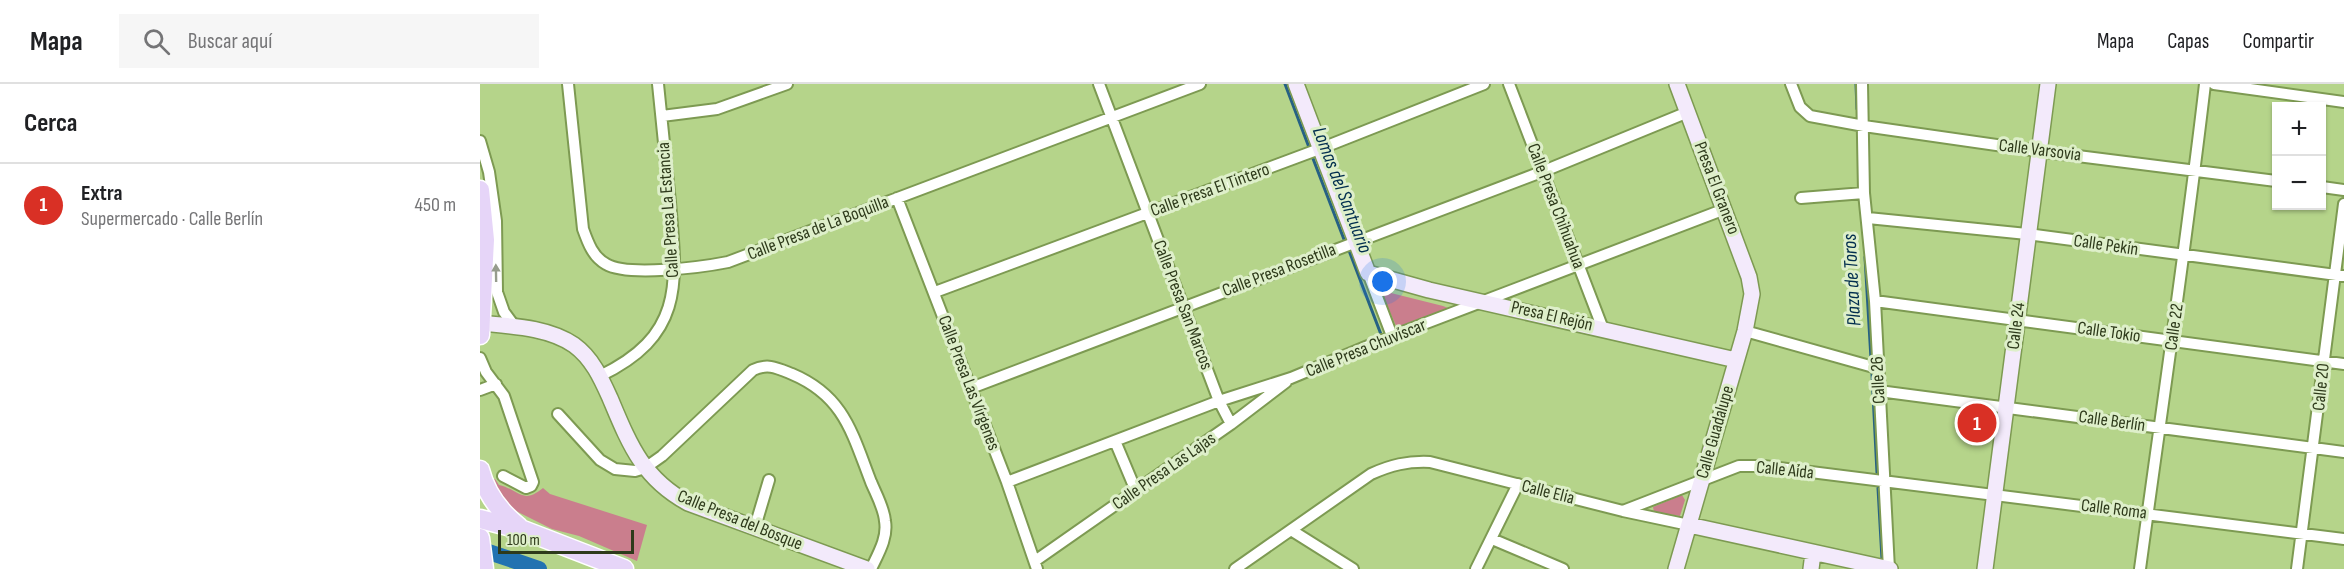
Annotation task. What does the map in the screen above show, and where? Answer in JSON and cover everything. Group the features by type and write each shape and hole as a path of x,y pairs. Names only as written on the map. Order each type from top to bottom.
{"main road":[{"path":"480,190 486,240 481,327"},
{"path":"480,470 489,493 499,508 522,530"},
{"path":"480,519 522,530 624,569"},
{"path":"480,538 484,569"}],"street":[{"name":"Calle Presa de La Boquilla","path":"568,84 583,230 588,244 605,264 627,270 706,267 728,262 1200,84"},
{"name":"Calle Presa La Estancia","path":"600,376 635,356 650,340 672,301 676,268 658,84"},
{"path":"662,116 717,110 786,84"},
{"name":"Calle Presa San Marcos","path":"1099,84 1219,401 1231,424"},
{"path":"1296,84 1392,336"},
{"name":"Calle Presa El Tintero","path":"935,292 1322,148 1484,84"},
{"name":"Calle Presa Chihuahua","path":"1509,84 1603,328"},
{"name":"Presa El Granero","path":"1677,84 1725,208 1749,277 1752,294"},
{"name":"Calle Varsovia","path":"1791,84 1800,107 1810,116 2038,151 2272,180"},
{"name":"Calle 26","path":"1862,84 1864,193 1875,301 1889,569"},
{"name":"Calle 24","path":"1985,569 2048,84"},
{"name":"Calle 22","path":"2140,569 2173,341 2205,84"},
{"path":"2214,84 2344,102"},
{"name":"Calle Presa Rosetilla","path":"971,388 1544,171 1688,112"},
{"path":"480,141 489,172 496,221 496,292 504,312 515,327"},
{"path":"2326,188 2344,190"},
{"path":"1802,198 1864,193"},
{"name":"Calle Presa Las Vírgenes","path":"897,198 1007,482 1036,565"},
{"name":"Calle 20","path":"2297,569 2314,448 2323,361 2339,275 2344,204"},
{"name":"Calle Presa Chuvíscar","path":"1007,482 1219,401 1291,378 1392,336 1725,208"},
{"name":"Calle Pekín","path":"1868,218 2027,234 2339,275"},
{"name":"Presa El Rejón","path":"1368,273 1429,290 1486,301 1736,360"},
{"name":"Calle Guadalupe","path":"1676,569 1745,330 1752,294"},
{"name":"Calle Tokio","path":"1875,301 2344,364"},
{"name":"Calle Presa del Bosque","path":"481,327 515,327 541,332 573,345 586,356 600,376 626,436 645,468 663,487 682,499 869,569"},
{"path":"1745,330 1877,368"},
{"path":"480,358 486,372 504,396 533,482 526,488 503,476"},
{"path":"558,414 600,460 615,470 626,472 645,468 662,456 753,370 763,366 772,366 801,378 822,390 842,414 852,431 880,505 885,520 885,537 869,569"},
{"name":"Calle Presa Las Lajas","path":"1036,565 1291,378"},
{"path":"480,390 496,384"},
{"name":"Calle Berlín","path":"1879,391 2344,452"},
{"path":"1115,441 1136,491"},
{"name":"Calle Elia","path":"1235,569 1371,474 1393,464 1415,461 1430,462 1623,511 1889,569"},
{"name":"Calle Aída","path":"1623,511 1739,466 1763,466 1883,482"},
{"path":"755,527 769,480"},
{"name":"Calle Roma","path":"1883,482 2344,539"},
{"path":"1476,569 1518,484"},
{"path":"1291,530 1353,569"},
{"path":"1492,539 1563,569"},
{"path":"1811,569 1813,553"}],"shaded area":[{"path":"1387,292 1448,308 1397,328 1382,293"},
{"path":"495,479 499,485 521,495 530,495 543,488 550,494 647,525 637,561 579,536 552,529 512,509 489,480"},
{"path":"1682,495 1685,500 1680,516 1654,512 1653,507"}],"waterway":[{"name":"Lomas del Santuario","path":"1285,84 1310,150"},
{"name":"Plaza de Toros","path":"1856,84 1857,109"},
{"name":"Lomas del Santuario","path":"1312,156 1345,242"},
{"name":"Lomas del Santuario","path":"1348,248 1382,337"},
{"name":"Plaza de Toros","path":"1865,257 1871,359"},
{"name":"Plaza de Toros","path":"1872,374 1877,473"},
{"name":"Plaza de Toros","path":"1878,488 1882,559"},
{"path":"480,549 539,569"}],"place":[{"name":"Extra","path":"1977,423"}]}
